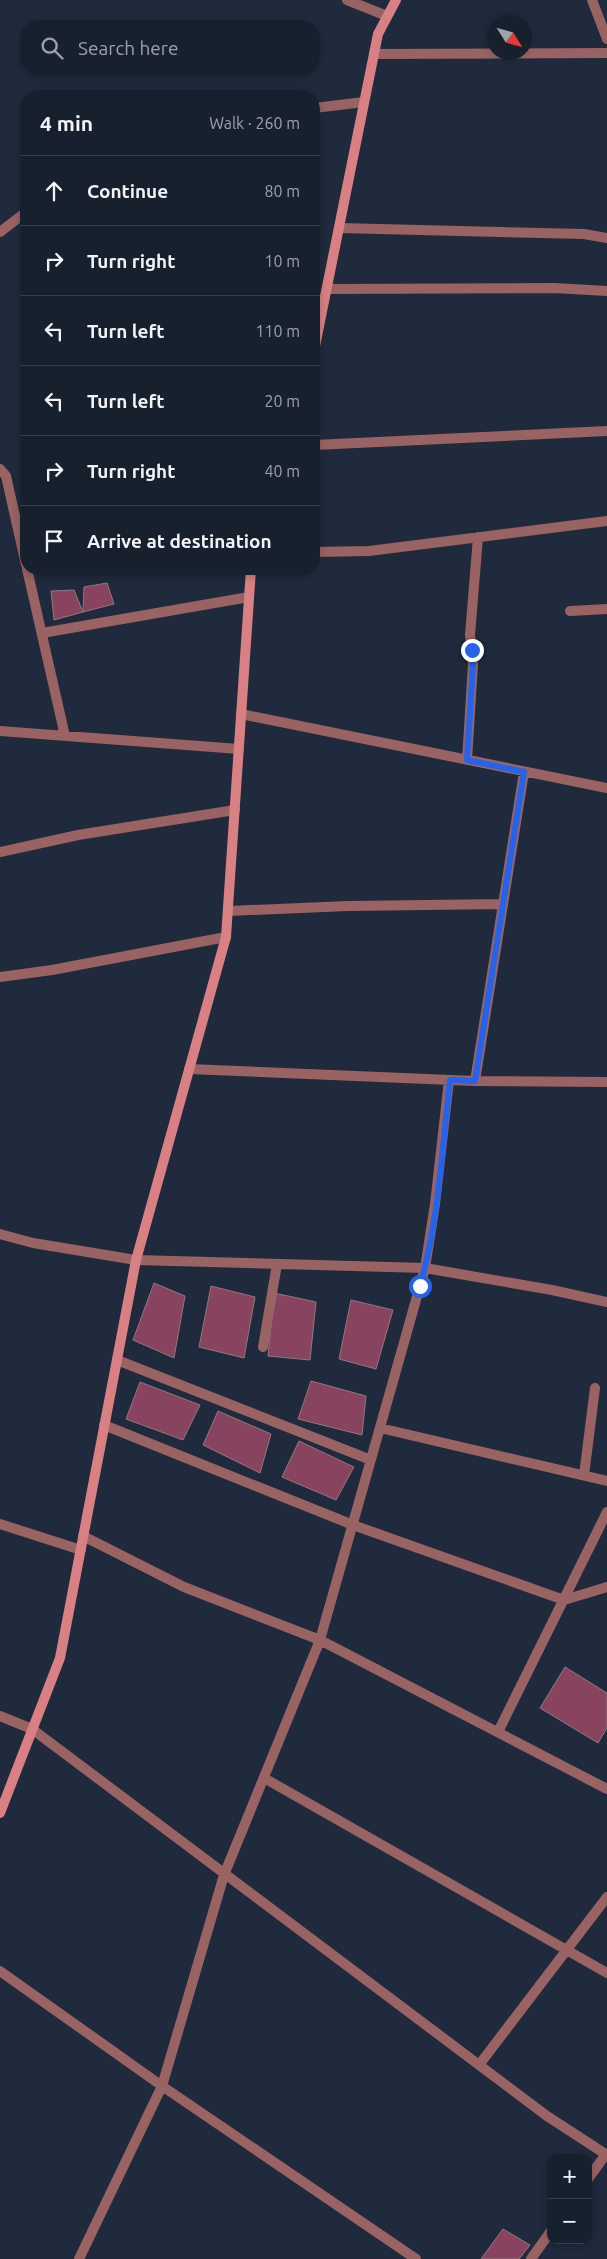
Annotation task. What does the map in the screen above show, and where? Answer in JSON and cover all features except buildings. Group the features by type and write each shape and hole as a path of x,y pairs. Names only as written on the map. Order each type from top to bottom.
{"street":[{"path":"347,0 387,16"},
{"path":"320,324 378,34 396,0"},
{"path":"592,0 607,39"},
{"path":"374,54 607,53"},
{"path":"320,107 364,102"},
{"path":"0,231 20,216"},
{"path":"339,228 584,234 607,238"},
{"path":"327,289 554,288 607,290"},
{"path":"320,303 325,302"},
{"path":"320,445 607,431"},
{"path":"0,469 6,476 20,538"},
{"path":"320,552 369,551 607,521"},
{"path":"467,760 473,664 470,635 478,537"},
{"path":"28,575 65,736"},
{"path":"0,1814 60,1658 136,1260 226,937 251,575"},
{"path":"42,632 249,597"},
{"path":"570,611 607,609"},
{"path":"241,714 607,788"},
{"path":"0,731 239,749"},
{"path":"475,1081 524,772"},
{"path":"0,852 78,835 235,810"},
{"path":"228,911 348,906 503,904"},
{"path":"0,976 52,970 226,937"},
{"path":"189,1069 475,1081 607,1082"},
{"path":"79,2259 162,2086 224,1875 320,1640 425,1268 436,1204 450,1080"},
{"path":"0,1234 33,1243 136,1260 425,1268 552,1290 607,1302"},
{"path":"263,1347 277,1264"},
{"path":"117,1360 371,1460"},
{"path":"584,1475 595,1388"},
{"path":"104,1426 353,1525 564,1600 607,1587"},
{"path":"380,1428 607,1480"},
{"path":"498,1732 607,1512"},
{"path":"0,1524 80,1550"},
{"path":"83,1536 184,1587 320,1640 607,1789"},
{"path":"0,1716 32,1729 479,2065 548,2116 606,2155 592,2173"},
{"path":"264,1778 607,1973"},
{"path":"479,2065 607,1897"},
{"path":"0,1971 162,2086 416,2259"},
{"path":"531,2259 547,2237"}],"route":[{"path":"420,1286 436,1204 450,1080 475,1081 524,772 467,760 473,664 472,650"}]}
